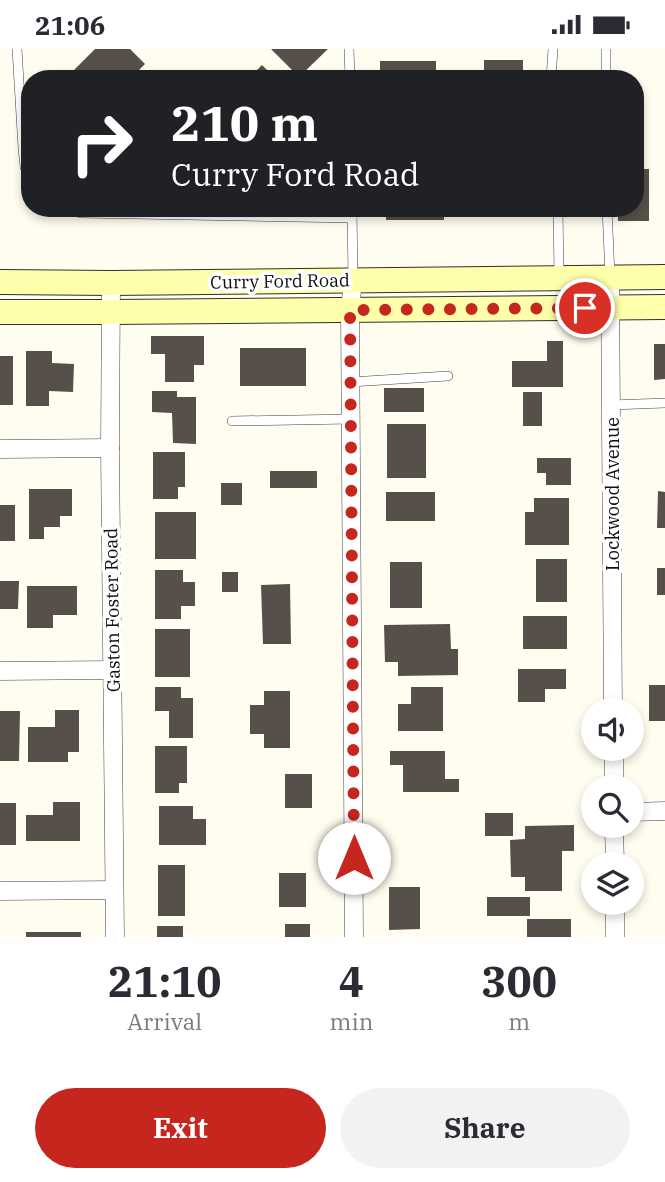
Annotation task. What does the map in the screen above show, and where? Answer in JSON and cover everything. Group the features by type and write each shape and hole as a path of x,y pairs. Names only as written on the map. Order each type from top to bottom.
{"main road":[{"name":"Curry Ford Road","path":"0,282 665,277"},
{"name":"Curry Ford Road","path":"0,312 665,307"}],"street":[{"name":"Lockwood Avenue","path":"610,277 613,698"},
{"path":"559,278 559,308"},
{"path":"353,280 350,310 354,937"},
{"name":"Gaston Foster Road","path":"111,283 115,937"},
{"path":"0,449 110,447"},
{"path":"0,671 113,670"},
{"path":"644,812 665,811"},
{"path":"0,891 114,890"},
{"path":"615,915 615,937"}],"lane":[{"path":"17,49 21,115"},
{"path":"349,49 350,70"},
{"path":"552,70 553,49"},
{"path":"606,49 606,70"},
{"path":"352,217 353,280"},
{"path":"558,217 559,278"},
{"path":"607,217 610,277"},
{"path":"351,382 448,376"},
{"path":"611,405 665,403"},
{"path":"232,421 351,419"}],"building":[{"path":"95,49 130,49 145,64 139,70 74,70"},
{"path":"271,49 328,49 306,70 292,70"},
{"path":"484,60 523,60 523,70 484,70"},
{"path":"380,61 436,61 436,70 380,70"},
{"path":"644,169 649,169 649,221 618,221 618,217 644,217"},
{"path":"386,217 444,217 444,220 386,220"},
{"path":"151,336 204,336 204,365 194,365 194,382 165,382 165,354 151,354"},
{"path":"547,341 563,341 563,387 512,387 512,361 547,361"},
{"path":"654,344 665,344 665,379 654,380"},
{"path":"240,348 306,348 306,386 240,386"},
{"path":"26,351 52,351 52,363 74,364 73,392 49,391 49,406 26,406"},
{"path":"0,356 13,356 13,405 0,405"},
{"path":"384,388 424,388 424,412 384,412"},
{"path":"152,391 177,391 177,397 196,397 196,444 173,443 172,413 152,412"},
{"path":"523,392 542,392 542,426 523,426"},
{"path":"387,424 426,424 426,478 387,478"},
{"path":"153,452 185,452 185,487 178,487 178,499 153,499"},
{"path":"537,458 571,458 571,485 546,485 546,473 537,473"},
{"path":"270,471 317,471 317,488 270,488"},
{"path":"221,483 242,483 242,505 221,505"},
{"path":"29,489 72,489 72,516 60,516 60,527 44,527 44,539 29,539"},
{"path":"658,491 665,492 665,528 657,528"},
{"path":"386,492 435,492 435,521 386,521"},
{"path":"534,498 569,498 569,545 525,545 525,512 534,512"},
{"path":"0,505 15,505 15,541 0,541"},
{"path":"155,512 196,512 196,559 155,559"},
{"path":"536,559 567,559 567,602 536,602"},
{"path":"390,562 422,562 422,608 390,608"},
{"path":"657,568 665,568 665,595 657,595"},
{"path":"155,570 183,570 183,582 195,582 195,606 181,606 181,619 155,619"},
{"path":"222,572 238,572 238,592 222,592"},
{"path":"0,581 19,581 18,609 0,609"},
{"path":"290,584 291,644 263,644 261,585"},
{"path":"27,586 77,586 77,615 53,615 53,628 27,628"},
{"path":"523,616 567,616 567,649 523,649"},
{"path":"450,624 451,649 458,649 458,675 398,676 398,662 385,662 384,625"},
{"path":"155,629 190,629 190,677 155,677"},
{"path":"518,669 566,669 566,689 545,689 545,702 518,702"},
{"path":"649,685 665,685 665,721 649,721"},
{"path":"155,687 181,687 181,698 193,698 193,738 169,738 169,711 155,711"},
{"path":"411,687 443,687 443,731 398,731 398,704 411,704"},
{"path":"264,691 290,691 290,748 264,748 264,734 250,734 250,705 264,705"},
{"path":"55,710 79,710 79,752 68,752 68,762 28,762 28,727 55,727"},
{"path":"0,711 20,711 19,761 0,761"},
{"path":"155,746 187,746 187,783 179,783 179,793 155,793"},
{"path":"390,751 445,751 445,779 459,779 459,792 403,792 403,765 390,765"},
{"path":"285,774 312,774 312,808 285,808"},
{"path":"53,802 80,802 80,841 26,841 26,815 53,815"},
{"path":"0,803 16,803 16,845 0,845"},
{"path":"159,806 193,806 193,819 206,819 206,845 159,845"},
{"path":"485,813 513,813 513,836 485,836"},
{"path":"574,825 574,851 562,851 562,891 525,891 525,877 511,877 510,840 525,839 525,826"},
{"path":"158,865 185,865 185,916 158,916"},
{"path":"279,873 306,873 306,907 279,907"},
{"path":"389,887 420,887 420,929 389,930"},
{"path":"487,897 530,897 530,916 487,916"},
{"path":"527,919 571,919 571,937 527,937"},
{"path":"285,924 310,924 310,937 285,937"},
{"path":"157,926 183,926 183,937 157,937"},
{"path":"26,932 81,932 81,937 26,937"}],"route":[{"path":"354,858 350,310 585,308"}]}
